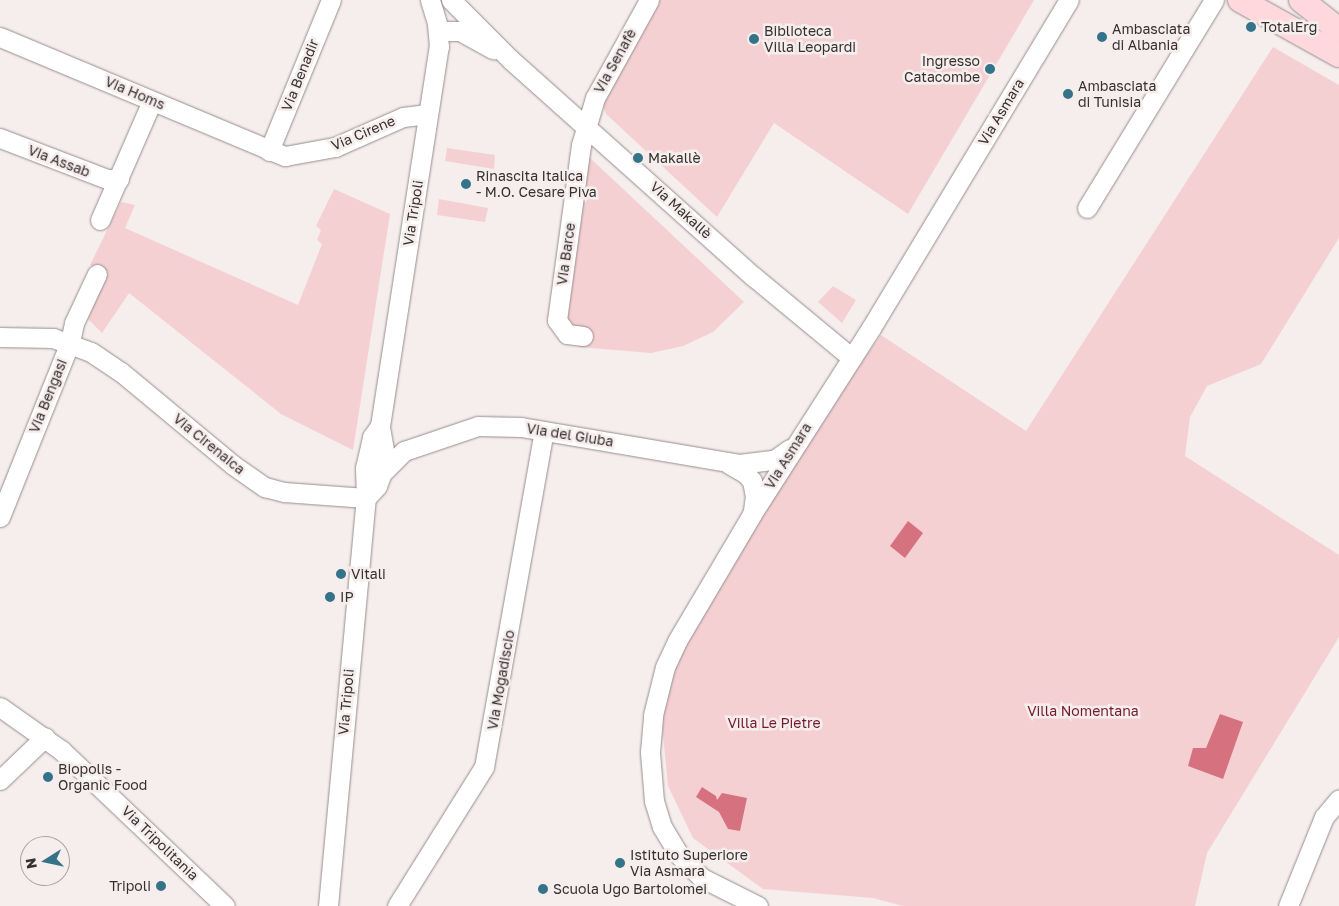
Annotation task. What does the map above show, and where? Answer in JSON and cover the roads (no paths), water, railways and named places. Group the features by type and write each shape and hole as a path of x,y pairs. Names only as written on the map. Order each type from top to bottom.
{"main road":[{"path":"1240,0 1339,55"},
{"path":"1304,2 1339,30"}],"street":[{"name":"Via Benadir","path":"269,151 331,0"},
{"name":"Via Tripoli","path":"366,498 382,473 386,455 380,426 439,31 430,0"},
{"name":"Via Makallè","path":"451,0 511,60 585,124 754,277 852,358"},
{"name":"Via Senafè","path":"585,124 595,98 649,0"},
{"name":"Via Asmara","path":"758,906 702,878 673,848 657,814 650,758 654,710 669,657 752,514 852,358 1069,0"},
{"path":"1087,208 1214,0"},
{"name":"Via Makallè","path":"439,31 460,31 511,60"},
{"name":"Via Homs","path":"0,37 269,151"},
{"path":"100,220 152,100"},
{"name":"Via Cirene","path":"269,151 289,156 318,152 352,141 403,116 428,114"},
{"name":"Via Barce","path":"583,336 567,334 557,320 585,124"},
{"name":"Via Assab","path":"0,138 107,179 119,179"},
{"name":"Via Bengasi","path":"0,517 6,482 70,342 74,323 97,274"},
{"path":"0,337 37,336 70,342"},
{"name":"Via Cirenaica","path":"70,342 121,372 259,484 284,492 366,498"},
{"name":"Via Tripoli","path":"328,906 366,498 365,462 373,434 380,426"},
{"name":"Via del Giuba","path":"380,426 398,442 418,444"},
{"name":"Via del Giuba","path":"382,473 397,456 418,444 478,426 544,431 724,462 768,462 779,458 796,444"},
{"name":"Via Mogadiscio","path":"397,906 482,773 488,753 544,431"},
{"name":"Via del Giuba","path":"724,462 742,471 752,481 755,496 752,514"},
{"name":"Via Tripolitania","path":"0,707 45,737 225,906"},
{"path":"0,780 45,737"},
{"path":"1288,906 1324,818 1339,799"}],"place":[{"name":"TotalErg","path":"1251,27"},
{"name":"Ambasciata di Albania","path":"1102,37"},
{"name":"Biblioteca Villa Leopardi","path":"754,39"},
{"name":"Ingresso Catacombe","path":"990,69"},
{"name":"Ambasciata di Tunisia","path":"1068,94"},
{"name":"Makallè","path":"638,158"},
{"name":"Rinascita Italica - M.O. Cesare Piva","path":"466,184"},
{"name":"Vitali","path":"341,574"},
{"name":"IP","path":"330,597"},
{"name":"Biopolis - Organic Food","path":"48,777"},
{"name":"Istituto Superiore Via Asmara","path":"620,863"},
{"name":"Tripoli","path":"161,886"},
{"name":"Scuola Ugo Bartolomei","path":"543,889"}],"park label":[{"name":"Villa Nomentana","path":"1083,711"},
{"name":"Villa Le Pietre","path":"774,723"}]}
